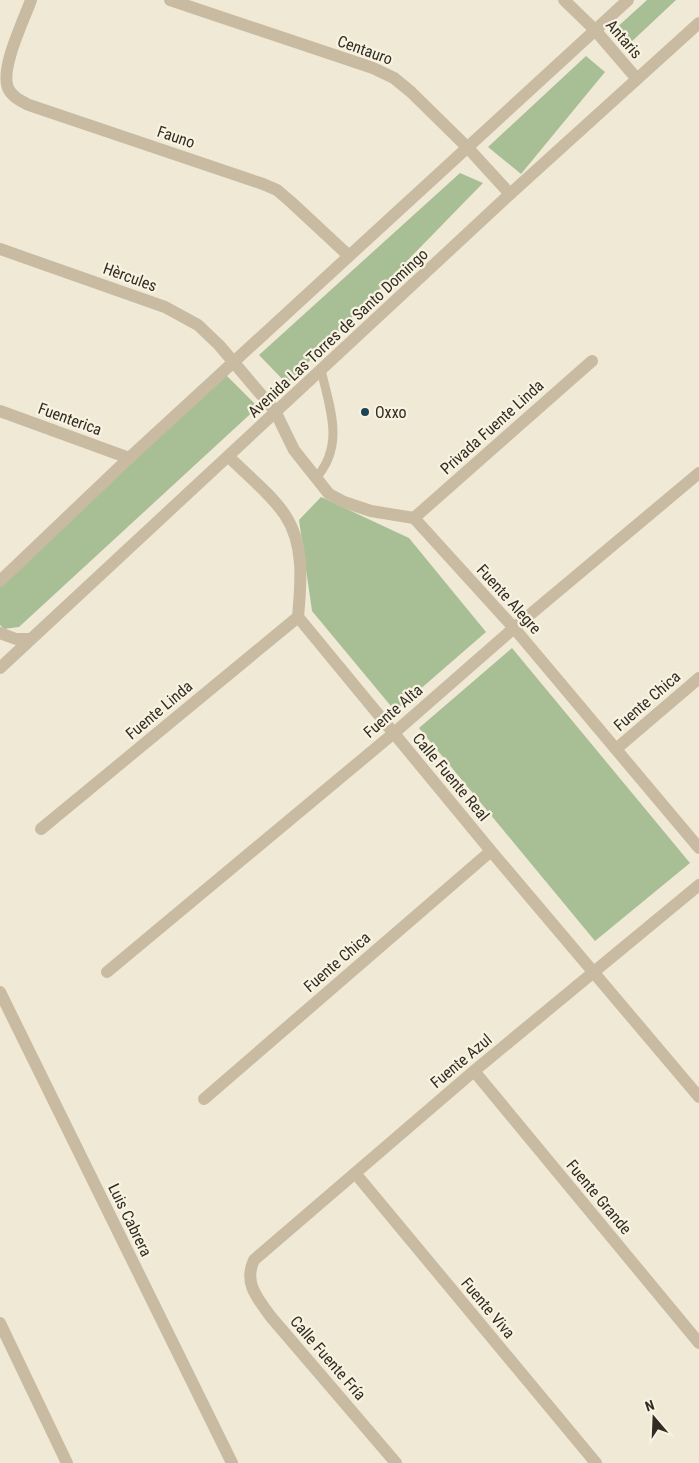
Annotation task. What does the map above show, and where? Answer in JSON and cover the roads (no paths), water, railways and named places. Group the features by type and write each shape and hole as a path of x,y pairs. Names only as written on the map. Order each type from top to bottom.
{"street":[{"name":"Fauno","path":"31,0 5,72 8,88 16,98 29,105 277,190 349,256"},
{"name":"Centauro","path":"170,0 373,68 394,78 468,148 510,194"},
{"name":"Antaris","path":"564,0 595,30 637,79"},
{"path":"0,581 129,458 628,0"},
{"name":"Avenida Las Torres de Santo Domingo","path":"0,668 510,194 699,23"},
{"name":"Hèrcules","path":"0,249 165,307 198,325 234,362 275,411"},
{"name":"Privada Fuente Linda","path":"414,518 592,361"},
{"name":"Fuenterica","path":"0,411 129,458"},
{"path":"275,411 285,434 303,463 329,494 344,502 371,511 414,518"},
{"path":"229,457 276,505 291,527 297,544 301,576 298,617"},
{"name":"Fuente Alta","path":"107,972 394,733 514,628 699,473"},
{"name":"Fuente Alegre","path":"414,518 514,628 699,848"},
{"name":"Calle Fuente Real","path":"298,617 490,851 594,970 699,1097"},
{"name":"Fuente Linda","path":"41,829 298,617"},
{"path":"0,633 16,638 31,639"},
{"name":"Fuente Chica","path":"616,749 699,678"},
{"name":"Fuente Chica","path":"204,1099 490,851"},
{"name":"Fuente Azul","path":"250,1268 254,1260 474,1071 699,885"},
{"name":"Luis Cabrera","path":"0,992 232,1463"},
{"name":"Fuente Grande","path":"474,1071 699,1343"},
{"name":"Fuente Viva","path":"355,1173 596,1463"},
{"name":"Calle Fuente Fría","path":"250,1268 250,1284 253,1292 271,1317 396,1463"},
{"path":"0,1323 67,1463"}],"lane":[{"path":"316,478 330,458 334,433 321,370"}],"place":[{"name":"Oxxo","path":"365,412"}]}
